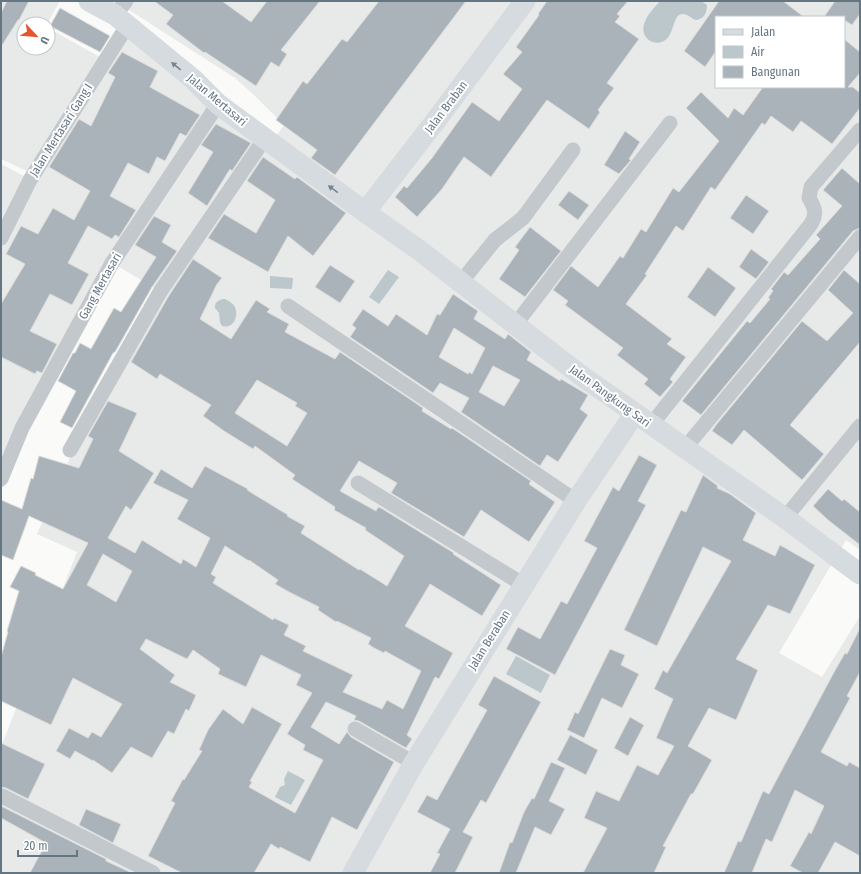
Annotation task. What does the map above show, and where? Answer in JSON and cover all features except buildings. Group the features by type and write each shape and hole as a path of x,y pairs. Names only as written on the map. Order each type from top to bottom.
{"street":[{"name":"Jalan Mertasari","path":"89,1 123,14 218,104 365,212"},
{"name":"Jalan Braban","path":"365,212 525,1"},
{"name":"Jalan Mertasari Gang I","path":"1,238 30,180 115,43 123,14"},
{"name":"Gang Mertasari","path":"1,479 22,428 112,263 218,104"},
{"path":"515,325 670,123"},
{"path":"651,425 811,224 815,214 815,209 809,198 811,187 860,130"},
{"path":"70,450 160,292 265,138"},
{"path":"461,282 495,240 523,218 573,150"},
{"name":"Jalan Pangkung Sari","path":"365,212 419,250 579,374 785,518 860,574"},
{"path":"685,448 860,237"},
{"path":"288,306 576,501"},
{"name":"Jalan Beraban","path":"353,873 414,763 576,501 635,413"},
{"path":"785,518 860,426"},
{"path":"358,483 524,585"},
{"path":"355,729 414,763"},
{"path":"2,796 153,873"}],"shaded area":[{"path":"1,1 60,1 52,16 16,16 16,56 56,56 56,32 100,57 31,173 1,159"},
{"path":"134,1 860,1 860,550 846,540 779,653 822,677 860,616 860,873 1,873 1,747 77,552 37,534 72,453 192,250 284,125 235,78 129,10"},
{"path":"127,33 211,108 1,467 1,248 38,175"},
{"path":"216,112 260,142 158,290 116,265"},
{"path":"1,164 24,176 1,220"}],"water":[{"path":"660,1 701,1 707,5 703,17 699,19 696,20 686,14 679,15 668,38 660,43 656,43 648,40 643,29 647,18"},
{"path":"388,270 399,277 379,304 369,297"},
{"path":"270,276 293,278 292,289 270,288"},
{"path":"225,299 232,303 236,311 236,318 229,326 222,326 219,313 215,308 215,304 218,301"},
{"path":"516,656 550,675 541,693 506,674"},
{"path":"288,771 305,780 291,805 275,797 280,787 285,785 284,779"}]}
